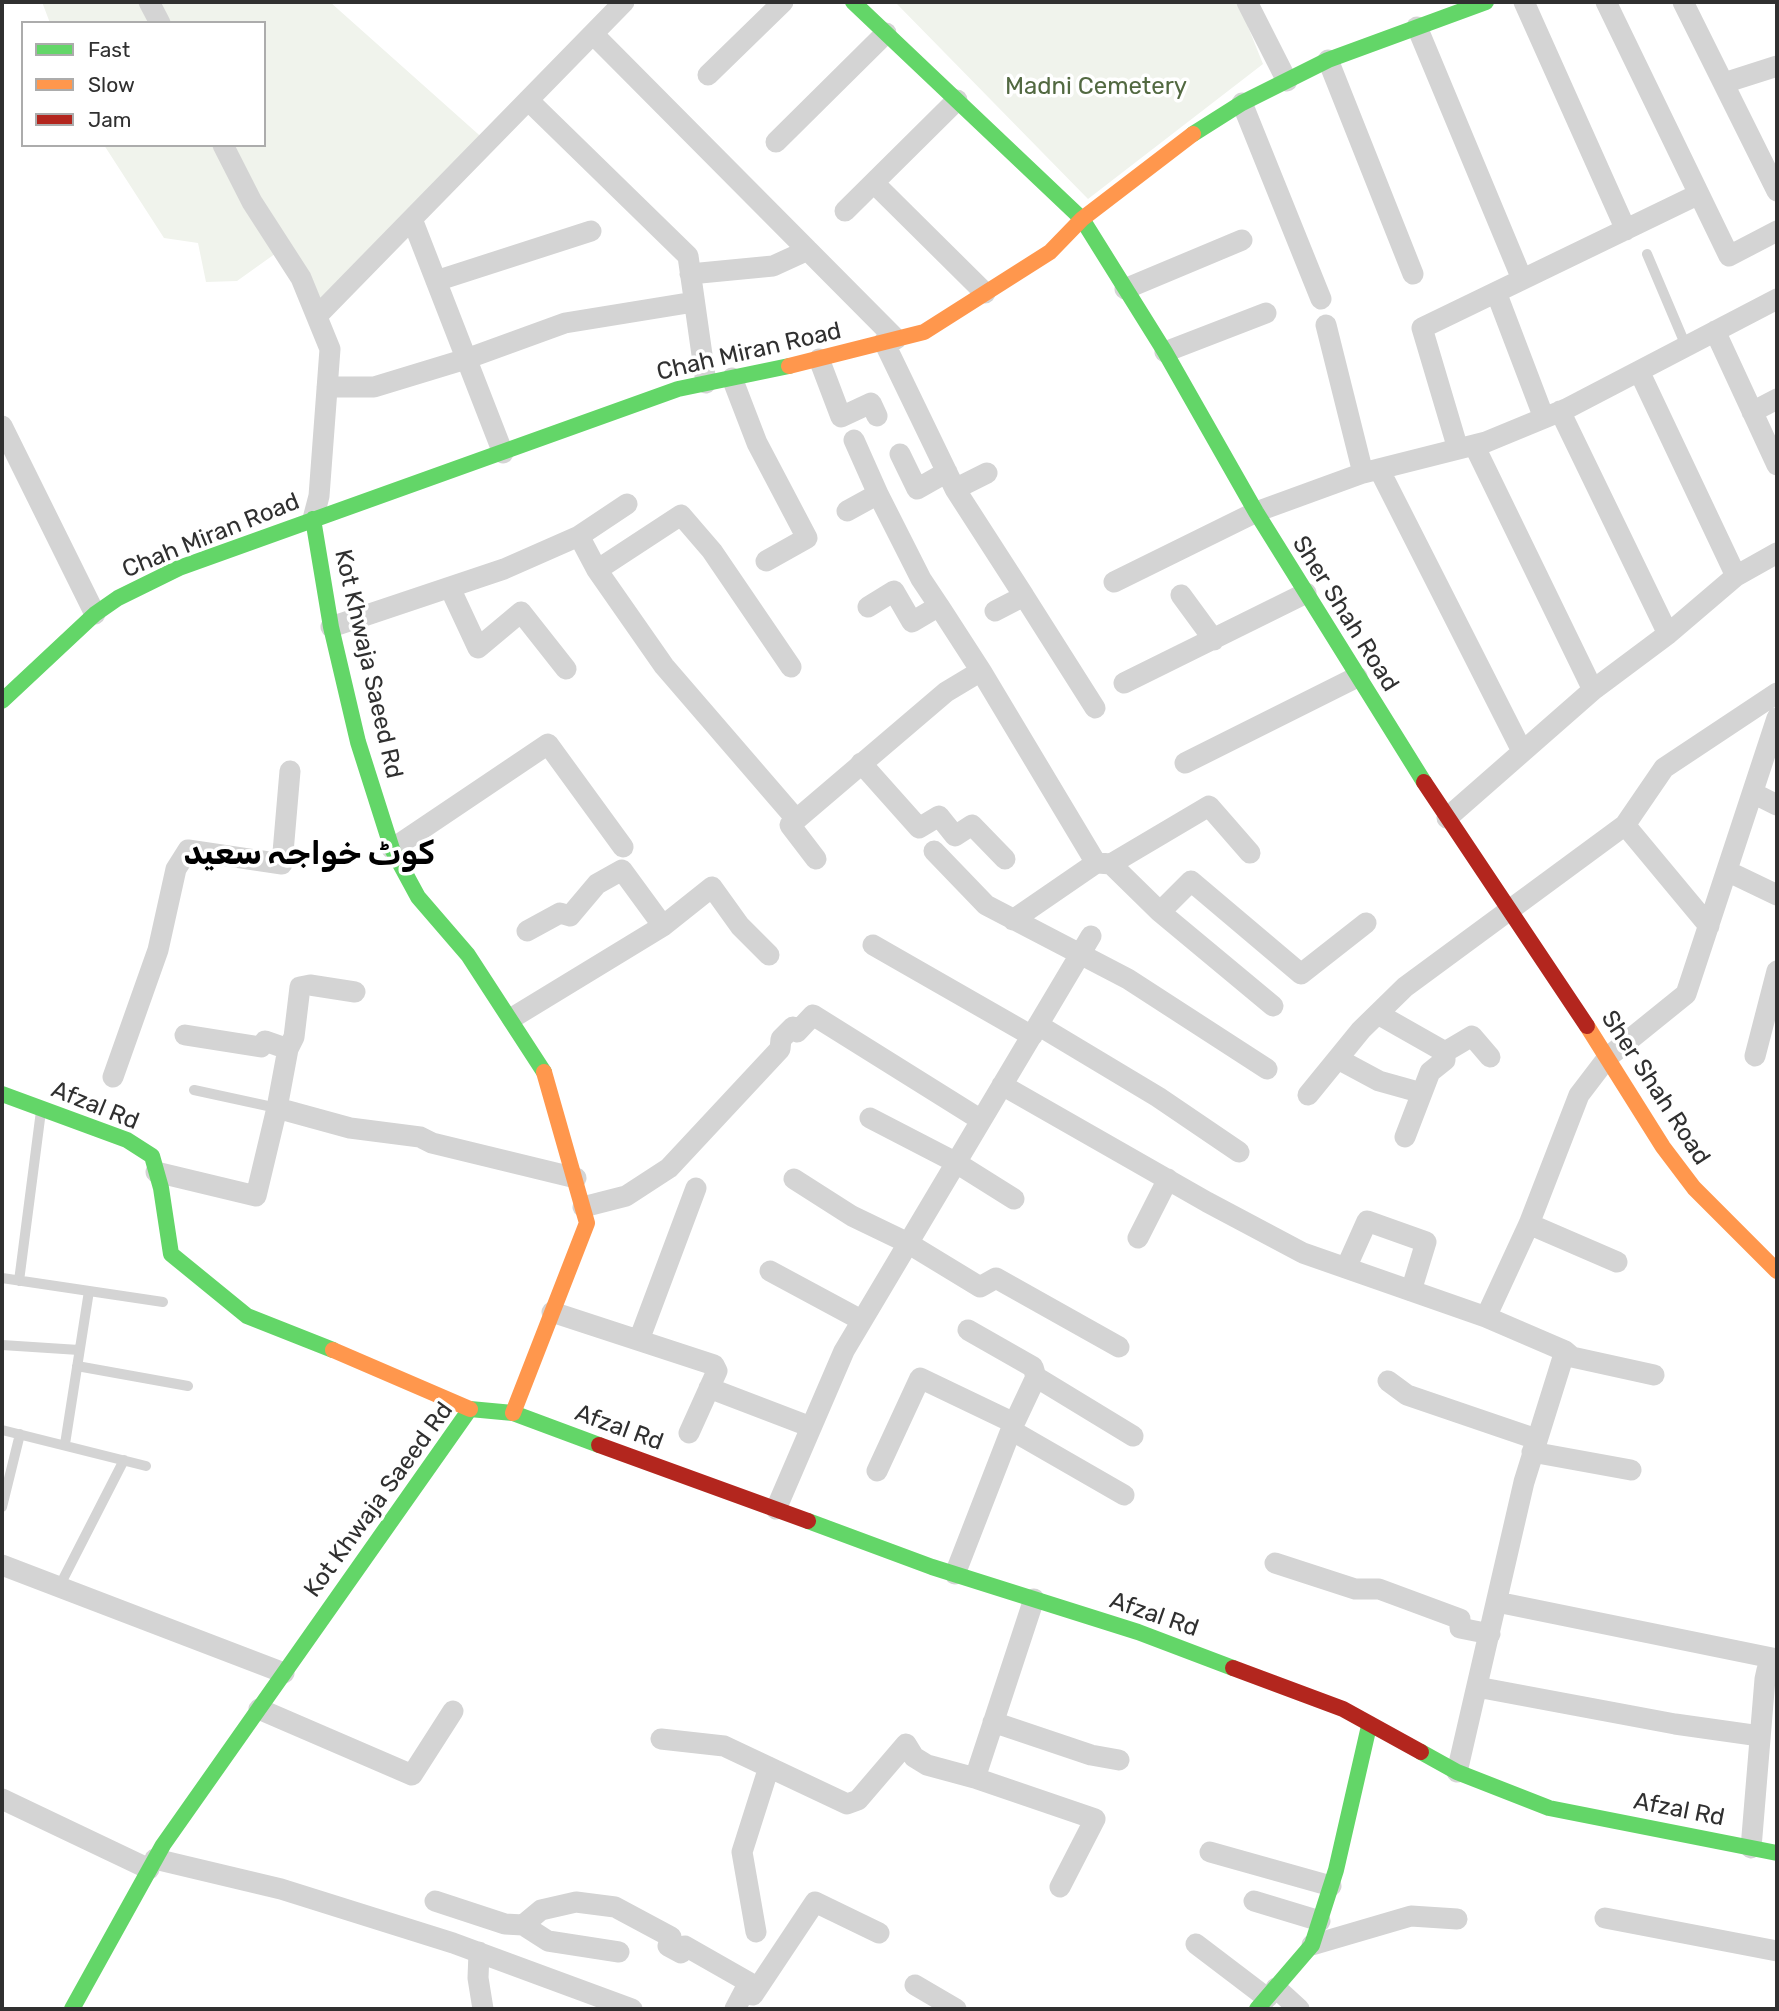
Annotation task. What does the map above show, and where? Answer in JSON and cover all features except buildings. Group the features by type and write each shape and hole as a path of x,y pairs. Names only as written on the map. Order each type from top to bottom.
{"street":[{"path":"149,2 159,21"},
{"path":"317,316 625,2"},
{"path":"708,75 783,2"},
{"name":"Sher Shah Road","path":"853,2 1082,219 1165,352 1256,512 1357,677 1447,818 1608,1057 1663,1147 1694,1188 1777,1270"},
{"path":"1247,2 1287,81"},
{"name":"Chah Miran Road","path":"2,701 95,614 118,598 179,568 228,553 313,519 678,389 819,359 924,332 1050,251 1082,219 1170,149 1242,103 1328,60 1486,2"},
{"path":"1524,2 1626,230"},
{"path":"1606,2 1729,256 1777,231"},
{"path":"1683,2 1775,180"},
{"path":"1417,27 1522,279"},
{"path":"776,142 886,33"},
{"path":"593,34 808,250 890,341 951,480 1094,708"},
{"path":"1328,60 1413,274"},
{"path":"1724,83 1777,66"},
{"path":"528,100 688,256 706,383"},
{"path":"845,211 957,100"},
{"path":"1242,103 1321,299"},
{"path":"224,147 252,202 301,278 330,349 319,496 313,519"},
{"path":"874,183 985,293"},
{"path":"1593,690 1466,447 1422,328 1699,194"},
{"path":"412,219 503,453"},
{"path":"436,281 591,232"},
{"path":"1125,289 1242,240"},
{"path":"690,274 773,266 808,250"},
{"path":"1496,292 1552,415 1668,634"},
{"path":"1114,582 1256,512 1371,471 1466,447 1552,415 1777,299"},
{"path":"327,387 374,387 466,359 565,323 694,302"},
{"path":"1165,352 1266,313"},
{"path":"1326,325 1371,471 1522,751"},
{"path":"1715,331 1777,465"},
{"path":"819,359 841,417 871,403 877,416"},
{"path":"1639,371 1736,576"},
{"path":"732,378 757,443 807,538 766,561"},
{"path":"1752,412 1777,399"},
{"path":"2,426 95,614"},
{"path":"854,440 921,579 1103,864 1273,1006"},
{"path":"900,454 916,489 987,473"},
{"path":"847,511 878,494"},
{"path":"331,627 504,569 579,536 627,504"},
{"path":"597,570 681,515 712,551 791,667"},
{"name":"Kot Khwaja Saeed Rd","path":"72,2009 152,1864 470,1409 513,1413 587,1223 542,1065 468,955 418,897 392,849 358,742 331,627 313,519"},
{"path":"579,536 597,570 664,666 796,819"},
{"path":"1447,818 1593,690 1668,634 1736,576 1775,558"},
{"path":"450,588 478,648 521,611 566,669"},
{"path":"868,607 894,592 912,622 939,606"},
{"path":"1124,683 1306,593"},
{"path":"1181,595 1214,640"},
{"path":"995,611 1024,596"},
{"path":"816,859 790,825 946,692 981,671"},
{"path":"1185,763 1357,677"},
{"path":"1308,1095 1405,987 1625,825 1664,768 1777,693"},
{"path":"1486,1317 1529,1224 1579,1095 1608,1057 1686,994 1777,719"},
{"path":"392,849 548,744 624,847"},
{"path":"861,763 919,828 939,816 955,836 972,825 1005,859"},
{"path":"113,1077 158,950 176,869 188,850 282,864 290,771"},
{"path":"1753,793 1777,805"},
{"path":"1013,920 1103,864 1209,806 1250,853"},
{"path":"1625,825 1709,926"},
{"path":"934,851 986,905 1079,956 1128,979 1267,1069"},
{"path":"527,931 560,913 570,916 597,884 622,870 663,926"},
{"path":"1727,871 1777,895"},
{"path":"1160,912 1191,881 1301,974 1366,923"},
{"path":"512,1018 663,926 712,887 740,926 769,955"},
{"path":"776,1509 844,1351 861,1320 1091,936"},
{"path":"873,945 1158,1097 1239,1152"},
{"path":"1755,1056 1777,971"},
{"path":"156,1172 256,1196 278,1108 288,1049 294,1037 300,987 310,985 355,992"},
{"path":"1378,1014 1445,1052"},
{"path":"583,1207 626,1196 669,1168 780,1049 781,1040 793,1027 797,1032 813,1015 981,1120"},
{"path":"185,1035 261,1046 265,1041 288,1049"},
{"path":"1445,1052 1472,1036 1490,1057"},
{"path":"1405,1137 1430,1072 1445,1060 1445,1052"},
{"path":"1338,1059 1379,1081 1422,1093"},
{"path":"1002,1085 1167,1180 1303,1253 1486,1317 1572,1356 1654,1375"},
{"name":"Afzal Rd","path":"2,1094 127,1140 152,1156 171,1254 247,1316 346,1355 470,1409"},
{"path":"278,1108 350,1128 420,1137 432,1143 576,1178"},
{"path":"870,1118 955,1162 1014,1199"},
{"path":"794,1179 852,1216 906,1242 980,1287 996,1278 1119,1347"},
{"path":"1138,1238 1167,1180"},
{"path":"639,1340 696,1188"},
{"path":"1346,1268 1367,1221 1426,1242 1411,1291"},
{"path":"1529,1224 1617,1262"},
{"path":"770,1271 861,1320"},
{"path":"552,1312 714,1366 717,1371 689,1433"},
{"path":"968,1330 1033,1367 1036,1377 1133,1436"},
{"path":"1457,1772 1534,1445 1565,1351"},
{"path":"955,1574 1012,1427 1036,1377"},
{"path":"877,1471 920,1378 1012,1427 1124,1495"},
{"path":"1388,1381 1407,1395 1534,1445 1631,1470"},
{"path":"709,1388 811,1427"},
{"name":"Afzal Rd","path":"513,1413 955,1574 1177,1646 1343,1709 1369,1726 1457,1772 1549,1808 1777,1853"},
{"path":"1275,1563 1355,1590 1379,1590 1460,1619 1460,1628 1490,1634"},
{"path":"2,1565 284,1673"},
{"path":"975,1778 1034,1599"},
{"path":"1497,1602 1777,1659"},
{"path":"1751,1848 1767,1670 1777,1667"},
{"path":"1477,1686 1675,1724 1760,1736"},
{"path":"259,1709 412,1776 453,1711"},
{"path":"993,1722 1091,1755 1119,1760"},
{"path":"1267,1998 1312,1945 1331,1886 1369,1726"},
{"path":"661,1739 724,1746 847,1804 858,1800 906,1744 914,1757 927,1765 975,1778 1095,1819 1060,1887"},
{"path":"756,1933 742,1852 769,1768"},
{"path":"2,1799 152,1864 281,1889 479,1952 632,2009"},
{"path":"1210,1852 1331,1886"},
{"path":"435,1901 505,1924 523,1925 548,1941 620,1952"},
{"path":"1254,1901 1320,1921"},
{"path":"523,1925 541,1910 576,1902 615,1906 671,1937 668,1946 681,1952 685,1946 757,1987"},
{"path":"736,2009 745,1990 753,1995 815,1902 879,1933"},
{"path":"1312,1945 1411,1916 1457,1919"},
{"path":"1605,1918 1777,1951"},
{"path":"1196,1944 1267,1998 1299,2009"},
{"path":"479,1952 478,1978 484,2009"},
{"path":"915,1985 956,2009"}],"lane":[{"path":"1647,254 1686,346"},
{"path":"194,1090 278,1108"},
{"path":"19,1281 42,1108"},
{"path":"2,1278 163,1301"},
{"path":"65,1444 89,1291"},
{"path":"2,1345 79,1350"},
{"path":"77,1366 188,1386"},
{"path":"2,1430 146,1466"},
{"path":"2,1507 20,1434"},
{"path":"59,1587 124,1460"}],"green space":[{"path":"42,2 330,2 487,142 317,316 279,251 237,281 206,282 198,243 164,238 105,147 266,147 266,21 49,21"},
{"name":"Madni Cemetery","path":"895,2 1238,2 1263,64 1088,199"}],"traffic: fast":[{"path":"853,2 1082,219 1165,352 1256,512 1424,782"},
{"path":"1193,134 1242,103 1328,60 1486,2"},
{"path":"2,701 95,614 118,598 179,568 678,389 789,366"},
{"path":"313,519 331,627 358,742 392,849 418,897 468,955 544,1072"},
{"path":"2,1094 127,1140 152,1156 161,1188 171,1254 247,1316 333,1350"},
{"path":"72,2009 163,1845 470,1409 513,1413 599,1445"},
{"path":"808,1521 932,1567 1138,1632 1233,1668"},
{"path":"1257,2009 1312,1945 1336,1870 1369,1726"},
{"path":"1421,1752 1457,1772 1549,1808 1777,1853"}],"traffic: slow":[{"path":"789,366 924,332 1050,252 1082,219 1193,134"},
{"path":"1587,1026 1663,1147 1694,1188 1777,1271"},
{"path":"513,1413 587,1223 544,1072"},
{"path":"333,1350 470,1409"}],"traffic: jam":[{"path":"1424,782 1587,1026"},
{"path":"599,1445 808,1521"},
{"path":"1233,1668 1343,1709 1421,1752"}],"district":[{"name":"کوٹ خواجہ سعید","path":"309,855"}]}
